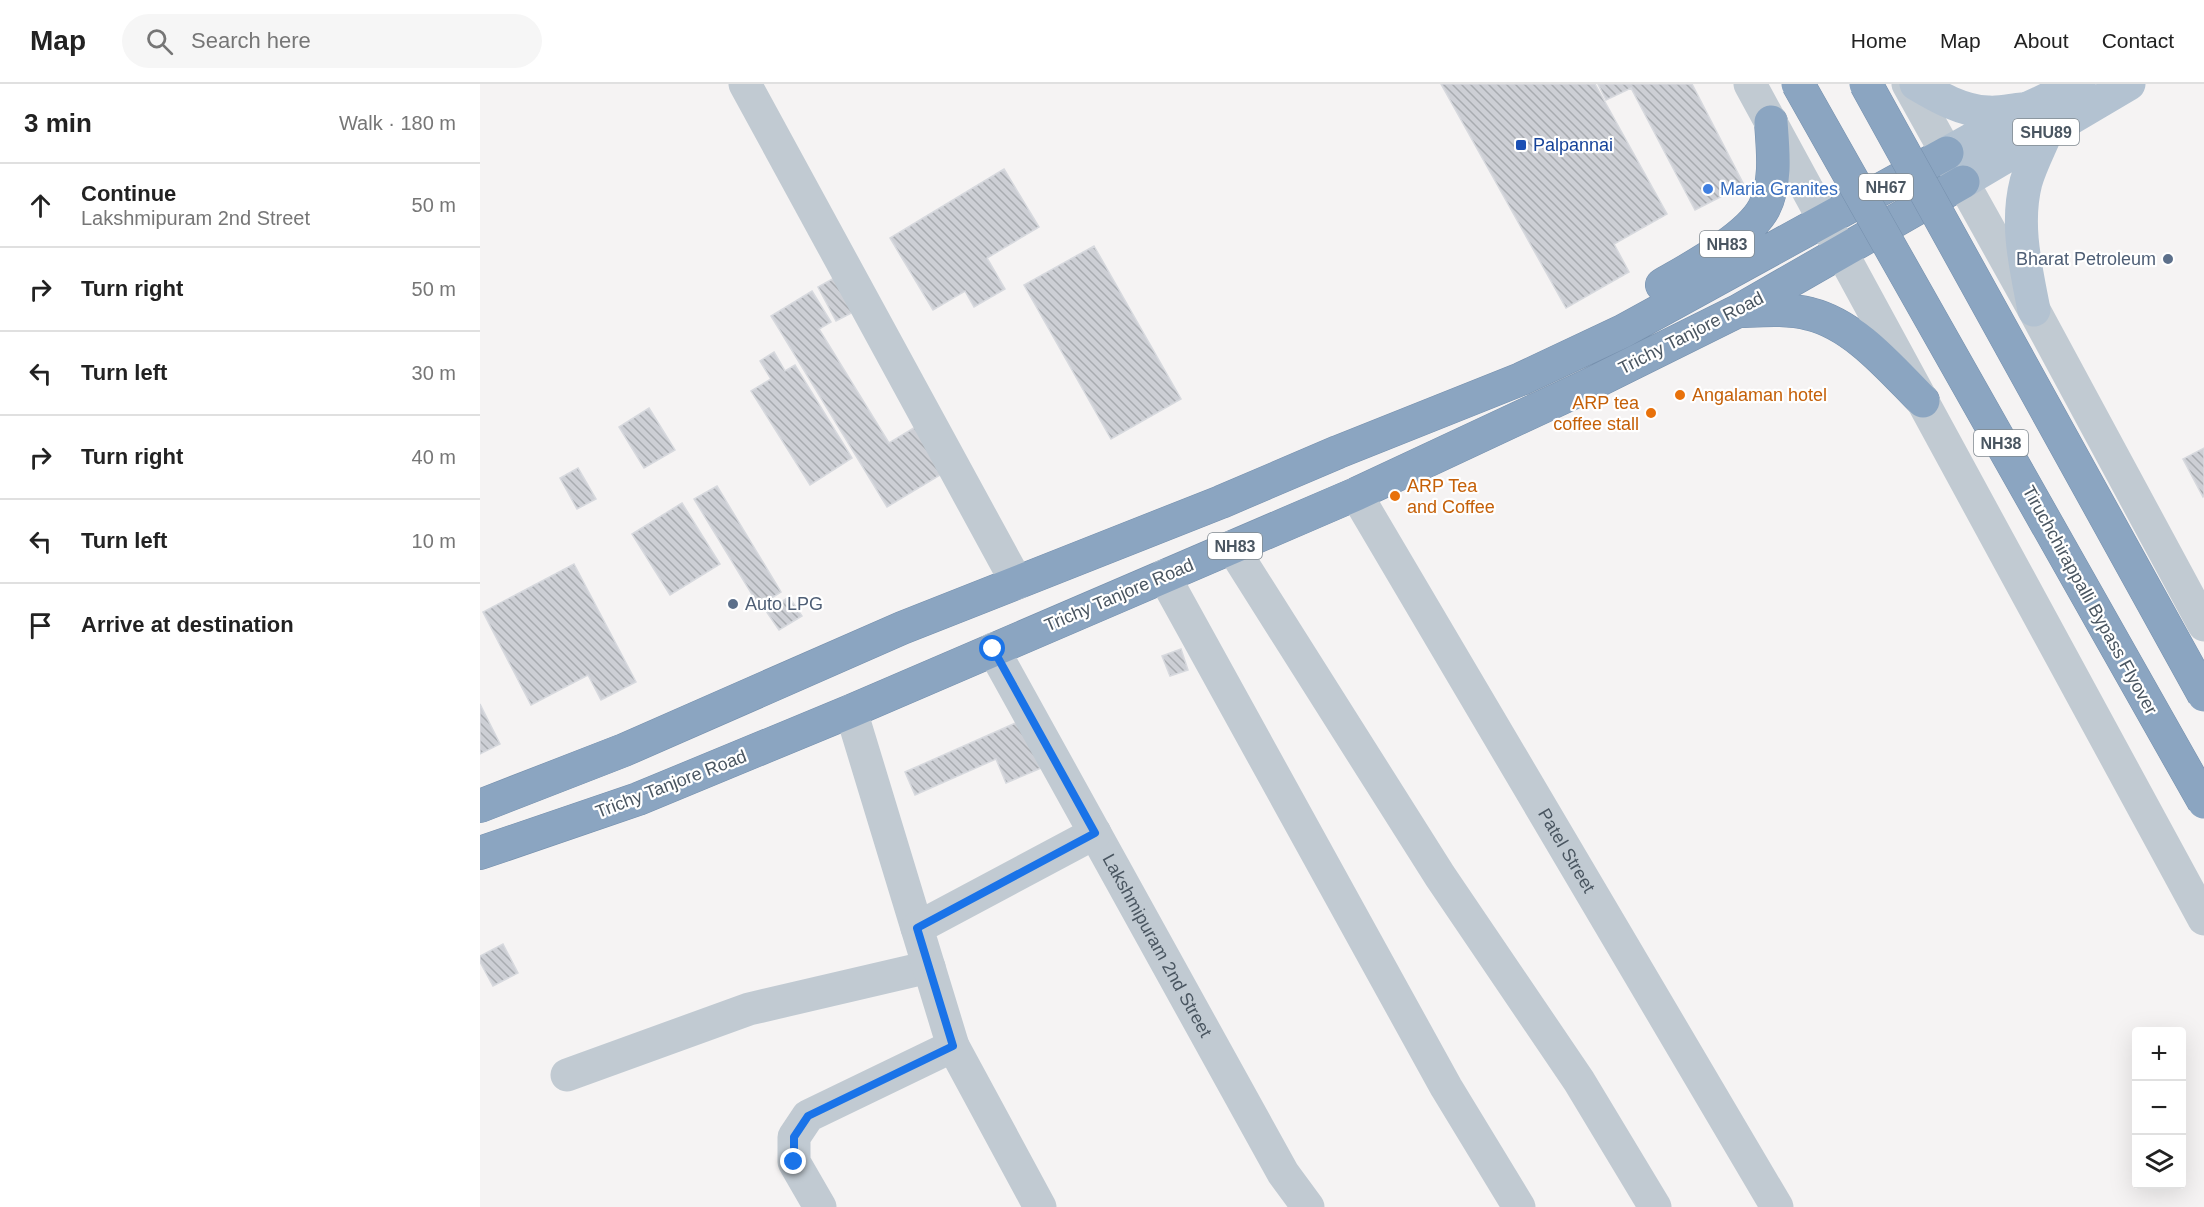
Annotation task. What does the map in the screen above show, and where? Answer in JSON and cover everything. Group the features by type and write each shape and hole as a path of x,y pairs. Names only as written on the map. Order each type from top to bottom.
{"highway":[{"name":"Tiruchchirappalli Bypass Flyover","path":"1798,84 2204,802"},
{"name":"NH38","path":"1866,84 2204,696"},
{"name":"NH83","path":"1623,331 1646,295 1740,236 1764,209 1771,184 1774,159 1771,122"},
{"name":"Trichy Tanjore Road","path":"480,806 624,750 902,628 1221,502 1338,452 1521,379 1623,331 1947,153"},
{"name":"Trichy Tanjore Road","path":"480,853 638,799 851,711 1356,494 1585,387 1738,311 1963,182"},
{"path":"1738,311 1782,310 1812,314 1854,334 1923,401"}],"main road":[{"path":"1916,84 1940,98 1963,107 2038,120 2026,182 2021,243 2034,310"},
{"name":"SHU89","path":"1963,182 2079,84"},
{"name":"SHU89","path":"1947,153 2129,84"}],"street":[{"path":"745,84 1017,583"},
{"name":"NH83","path":"1750,84 1771,122"},
{"path":"1908,84 2034,310 2204,625"},
{"path":"1771,122 2204,919"},
{"name":"Patel Street","path":"1356,494 1777,1207"},
{"path":"1232,547 1440,876 1579,1081 1655,1207"},
{"path":"1164,576 1446,1087 1519,1207"},
{"name":"Lakshmipuram 2nd Street","path":"993,649 1283,1173 1308,1207"},
{"path":"851,711 953,1046 1040,1207"},
{"path":"917,928 1095,833"},
{"path":"567,1075 749,1009 929,967"},
{"path":"820,1207 794,1162 794,1137 808,1116 953,1046"}],"building":[{"path":"1441,84 1595,84 1667,214 1614,244 1629,272 1566,308"},
{"path":"1598,84 1692,84 1744,185 1695,210 1631,88 1606,100"},
{"path":"1004,169 1039,227 987,258 1005,289 974,307 965,291 933,310 890,238"},
{"path":"1094,246 1181,399 1111,439 1024,285"},
{"path":"843,273 861,308 836,321 818,287"},
{"path":"812,291 831,322 819,329 889,443 917,426 945,472 887,507 771,316"},
{"path":"774,352 785,371 795,365 852,458 810,485 751,391 771,379 760,361"},
{"path":"649,408 675,450 644,468 619,427"},
{"path":"2204,448 2204,496 2203,497 2183,459"},
{"path":"578,468 596,499 577,509 560,478"},
{"path":"717,486 781,592 759,606 694,499"},
{"path":"682,503 720,564 670,595 632,534"},
{"path":"574,564 636,682 601,700 588,675 531,705 483,612"},
{"path":"789,597 802,616 779,630 766,611"},
{"path":"1181,649 1188,670 1170,676 1162,656"},
{"path":"480,704 500,744 480,754"},
{"path":"1020,721 1041,768 1006,783 996,759 915,795 905,772"},
{"path":"503,944 518,973 493,986 480,962 480,956"}],"place":[{"name":"Palpannai","path":"1521,145"},
{"name":"Maria Granites","path":"1708,189"},
{"name":"Bharat Petroleum","path":"2168,259"},
{"name":"Angalaman hotel","path":"1680,395"},
{"name":"ARP tea coffee stall","path":"1651,413"},
{"name":"ARP Tea and Coffee","path":"1395,496"},
{"name":"Auto LPG","path":"733,604"}],"route":[{"path":"794,1162 794,1137 808,1116 953,1046 917,928 1095,833 993,649"}]}
